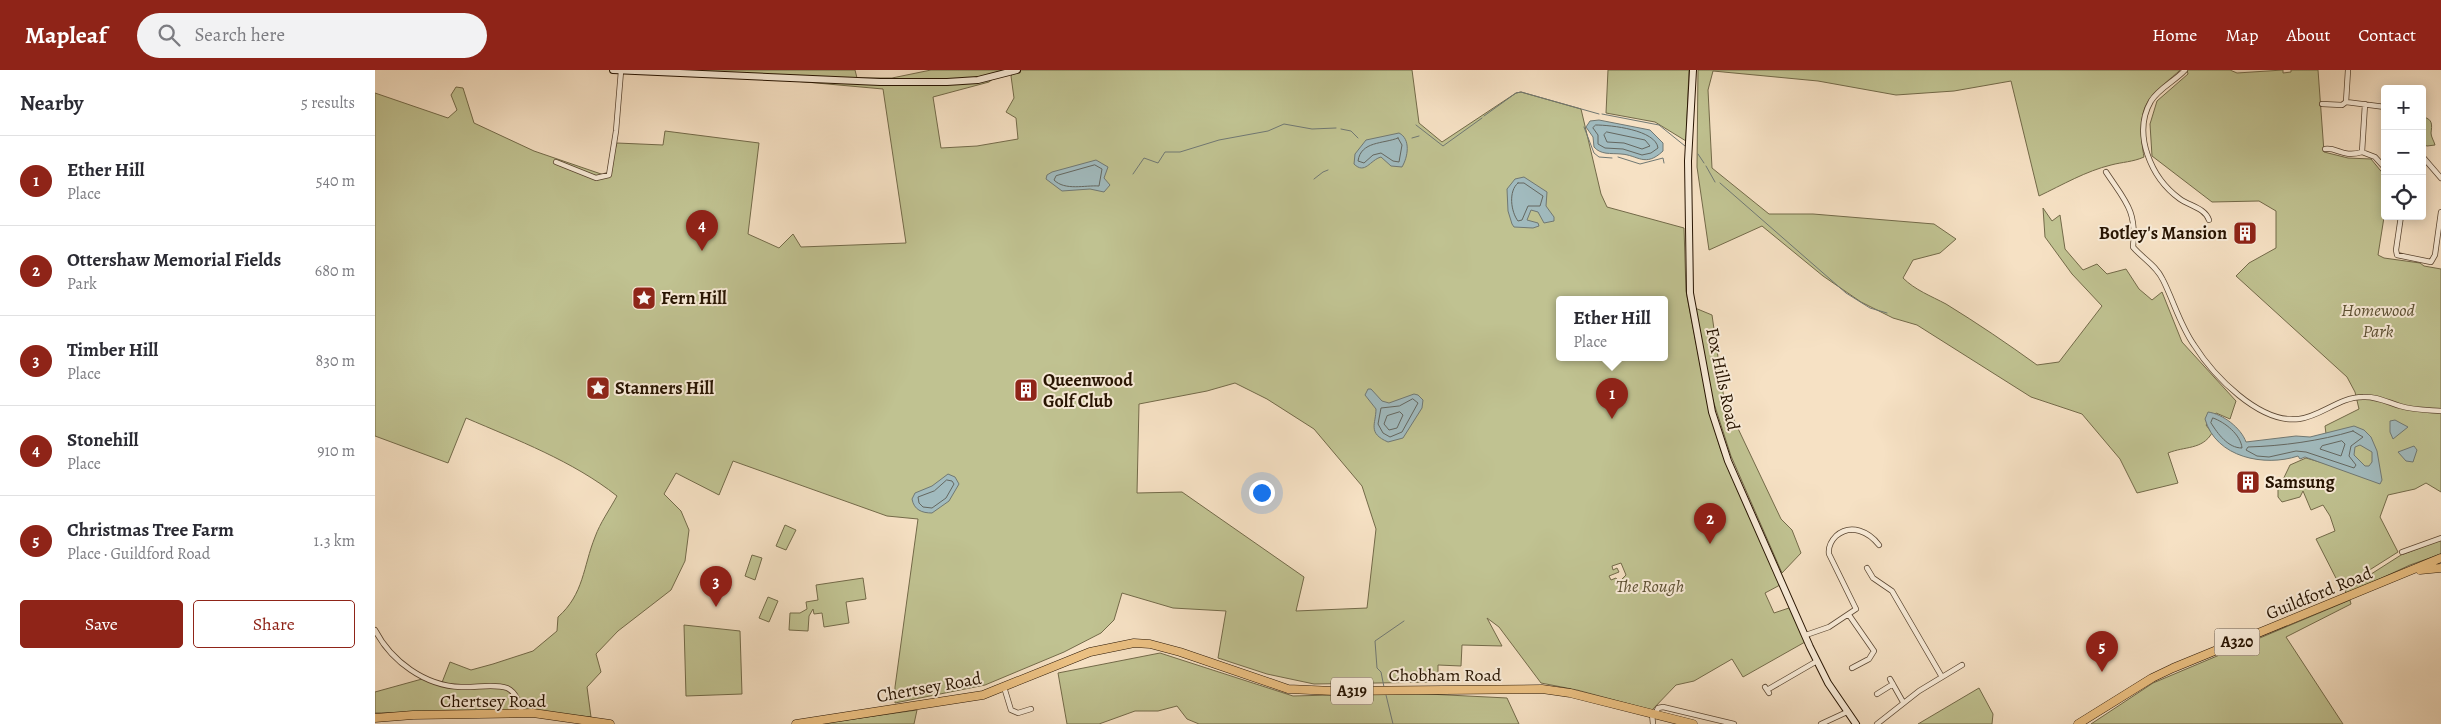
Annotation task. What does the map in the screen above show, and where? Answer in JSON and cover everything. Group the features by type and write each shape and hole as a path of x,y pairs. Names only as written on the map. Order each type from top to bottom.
{"main road":[{"name":"Guildford Road","path":"2078,724 2152,678 2173,668 2441,558"},
{"name":"Guildford Road","path":"2410,572 2441,568"},
{"name":"Chertsey Road","path":"796,724 983,695 1090,652 1119,644"},
{"name":"Chobham Road","path":"1119,644 1150,644 1288,689 1334,691 1542,689 1584,696 1693,724"},
{"name":"Chertsey Road","path":"375,718 522,714 610,724"}],"street":[{"path":"613,70 880,82 978,80 1017,70"},
{"name":"Fox Hills Road","path":"1693,70 1688,161 1690,293 1712,412 1728,461 1817,661 1828,683 1856,724"},
{"path":"2185,70 2151,101 2145,116 2144,134 2151,166 2162,181 2175,196 2207,214 2209,220"},
{"path":"2346,102 2348,70"},
{"path":"556,162 596,178 609,175 616,131 621,71"},
{"path":"2322,104 2342,105 2346,102 2381,106"},
{"path":"2362,152 2365,104"},
{"path":"2325,150 2331,149 2345,155 2362,152 2375,157 2381,164"},
{"path":"2426,161 2441,178"},
{"path":"2107,172 2133,217 2135,227 2133,247 2150,262 2163,280 2171,301 2193,345 2219,378 2254,406 2268,414 2285,419 2299,419 2316,414 2354,397 2365,396 2415,409 2441,411"},
{"path":"2400,220 2397,255 2401,258 2431,262 2435,255 2441,212"},
{"path":"1806,635 1829,627 1849,615 1856,607 1831,560 1829,544 1840,533 1853,529 1869,535 1879,545"},
{"path":"2402,552 2441,538"},
{"path":"1867,568 1873,578 1892,591 1941,677"},
{"path":"1849,615 1874,652 1869,659 1852,668"},
{"path":"375,630 387,650 417,674 459,687 497,686 509,689 515,694 522,714"},
{"path":"1767,690 1817,661"},
{"path":"1877,724 1903,702 1962,665"},
{"path":"1877,694 1892,682 1903,702"},
{"path":"1004,687 1011,710 1018,713 1031,709"},
{"name":"Chobham Road","path":"1654,714 1658,708 1663,707 1734,724"},
{"path":"1821,724 1847,712"},
{"path":"1653,724 1654,714"}],"green space":[{"name":"The Rough","path":"672,70 855,70 857,78 892,78 931,70 1004,70 989,82 933,97 941,148 977,146 1018,139 1016,118 1006,112 1014,98 1011,76 1016,70 1412,70 1419,123 1442,142 1516,93 1521,92 1581,109 1601,194 1607,207 1684,228 1686,291 1709,410 1721,451 1780,585 1765,593 1774,613 1792,607 1805,642 1743,677 1732,659 1694,681 1676,685 1652,710 1577,690 1541,683 1499,627 1487,618 1502,646 1462,645 1461,666 1438,665 1438,682 1314,684 1267,674 1218,658 1226,611 1173,608 1122,593 1114,620 1101,633 1064,652 985,685 895,703 895,687 918,519 887,516 733,461 719,495 676,473 664,494 681,511 689,530 685,561 671,590 618,631 596,654 601,672 587,687 591,717 525,711 375,713 375,692 422,679 441,685 450,662 471,670 493,664 533,651 557,631 558,617 567,608 578,589 597,532 617,496 582,472 563,462 525,443 466,418 448,463 375,436 375,93 448,118 457,110 451,95 456,87 463,88 474,123 534,151 607,176 617,143 663,145 665,131 759,143 748,234 779,248 793,234 801,247 906,243 883,89","holes":["1235,383 1267,399 1314,429 1362,486 1376,529 1367,608 1296,611 1304,577 1182,492 1137,493 1139,404 1207,391","1621,563 1626,575 1619,582 1616,578 1611,580 1609,576 1619,572 1617,568 1613,570 1612,566"]},
{"path":"1608,70 1689,70 1686,141 1655,122 1606,113"},
{"path":"1698,70 2180,70 2149,100 2143,113 2141,128 2144,157 2092,171 2039,196 2011,81 1954,91 1896,95 1818,81 1713,71 1708,90 1712,168 1769,214 1813,214 1934,224 1956,239 1940,253 1913,260 1903,278 2004,341 2037,365 2059,362 2102,306 2072,274 2045,237 2043,208 2052,221 2060,215 2065,249 2083,270 2097,264 2107,274 2126,269 2139,289 2152,300 2162,292 2182,342 2236,401 2230,419 2216,413 2206,425 2212,433 2208,438 2193,447 2168,453 2178,483 2137,493 2120,459 2082,414 2031,397 1917,325 1893,318 1861,302 1823,276 1762,226 1709,250 1697,167"},
{"name":"Homewood Park","path":"2187,70 2230,70 2237,73 2283,70 2283,73 2291,72 2291,70 2318,70 2324,152 2348,158 2371,159 2381,171 2381,220 2384,220 2378,255 2384,258 2420,263 2424,266 2441,269 2441,492 2426,483 2415,489 2388,495 2380,517 2398,552 2341,588 2316,539 2335,531 2330,516 2323,505 2311,510 2303,491 2300,497 2282,502 2278,497 2278,490 2290,465 2306,458 2330,465 2325,426 2359,409 2355,392 2347,377 2236,276 2249,263 2276,248 2276,211 2259,201 2212,202 2152,156 2150,124 2157,101 2188,74"},
{"path":"2426,118 2431,123 2431,134 2435,145 2427,146"},
{"path":"1695,308 1712,315 1724,399 1781,519 1792,530 1801,553 1782,573 1731,456 1711,394"},
{"path":"785,525 796,530 786,550 776,546"},
{"path":"2441,540 2441,554 2410,565 2345,595 2346,590 2401,555"},
{"path":"752,555 762,558 755,580 745,576"},
{"path":"863,578 866,599 846,602 849,623 824,627 822,613 814,614 813,609 809,616 808,631 789,630 790,613 800,613 807,609 806,602 818,600 816,585"},
{"path":"768,597 778,601 769,622 759,618"},
{"path":"2350,600 2351,604 2286,637 2343,724 2091,724 2153,683"},
{"path":"684,625 740,631 742,694 686,696"},
{"path":"1160,653 1293,696 1408,693 1507,698 1519,724 1199,724 1187,719 1177,706 1158,711 1135,711 1099,724 1067,724 1058,673"},
{"path":"1979,688 1993,714 1992,724 1918,724"},
{"path":"917,710 914,724 818,724"}],"water":[{"path":"1599,120 1650,130 1663,143 1663,151 1657,156 1646,160 1600,151 1594,147 1593,137 1586,127 1590,121"},
{"path":"1399,133 1407,144 1406,158 1402,167 1391,166 1381,157 1361,168 1354,164 1355,154 1366,140"},
{"path":"1096,160 1108,167 1104,178 1110,185 1104,192 1090,189 1062,191 1046,179 1047,175 1052,172"},
{"path":"1524,177 1547,192 1546,206 1554,217 1554,221 1544,223 1538,212 1531,210 1527,220 1538,223 1539,226 1533,228 1514,227 1508,211 1507,189 1515,179"},
{"path":"1368,389 1371,389 1382,401 1389,403 1414,394 1423,400 1422,408 1403,438 1388,442 1377,435 1374,428 1376,409 1365,395"},
{"path":"2208,412 2220,416 2236,427 2246,442 2296,436 2310,437 2354,426 2364,430 2371,437 2377,451 2382,480 2380,484 2305,457 2300,459 2298,456 2271,460 2243,456 2231,451 2220,443 2211,432 2205,419","holes":["2360,445 2372,452 2372,462 2369,466 2365,466 2354,455 2355,447"]},
{"path":"2395,420 2408,427 2393,439 2390,432 2390,421"},
{"path":"2414,446 2417,450 2413,462 2406,461 2398,452"},
{"path":"948,474 955,477 959,484 949,501 932,513 917,508 912,499 915,493 932,486"}],"waterway":[{"path":"1484,116 1516,93 1521,92 1599,114"},
{"path":"1602,114 1659,125 1685,146"},
{"path":"1416,125 1443,146 1482,118"},
{"path":"1133,174 1144,158 1158,163 1165,152 1180,152 1219,140 1268,131 1284,124 1312,129 1336,128"},
{"path":"1584,127 1594,153 1599,157 1612,158"},
{"path":"1341,129 1351,131 1358,138"},
{"path":"1412,138 1419,136"},
{"path":"1698,154 1704,163"},
{"path":"1618,157 1640,164 1663,158 1664,163"},
{"path":"1706,166 1715,182"},
{"path":"1314,179 1328,170"},
{"path":"1720,183 1846,293 1870,308 1887,313"},
{"path":"1384,687 1381,672 1377,668 1375,641 1404,621"},
{"path":"1386,695 1393,724"}],"place":[{"name":"Botley's Mansion","path":"2245,233"},
{"name":"Stonehill","path":"702,251"},
{"name":"Fern Hill","path":"644,298"},
{"name":"Stanners Hill","path":"598,388"},
{"name":"Queenwood Golf Club","path":"1026,390"},
{"name":"Ether Hill","path":"1612,419"},
{"name":"Samsung","path":"2248,482"},
{"name":"Ottershaw Memorial Fields","path":"1710,544"},
{"name":"Timber Hill","path":"716,607"},
{"name":"Christmas Tree Farm","path":"2102,672"}]}
